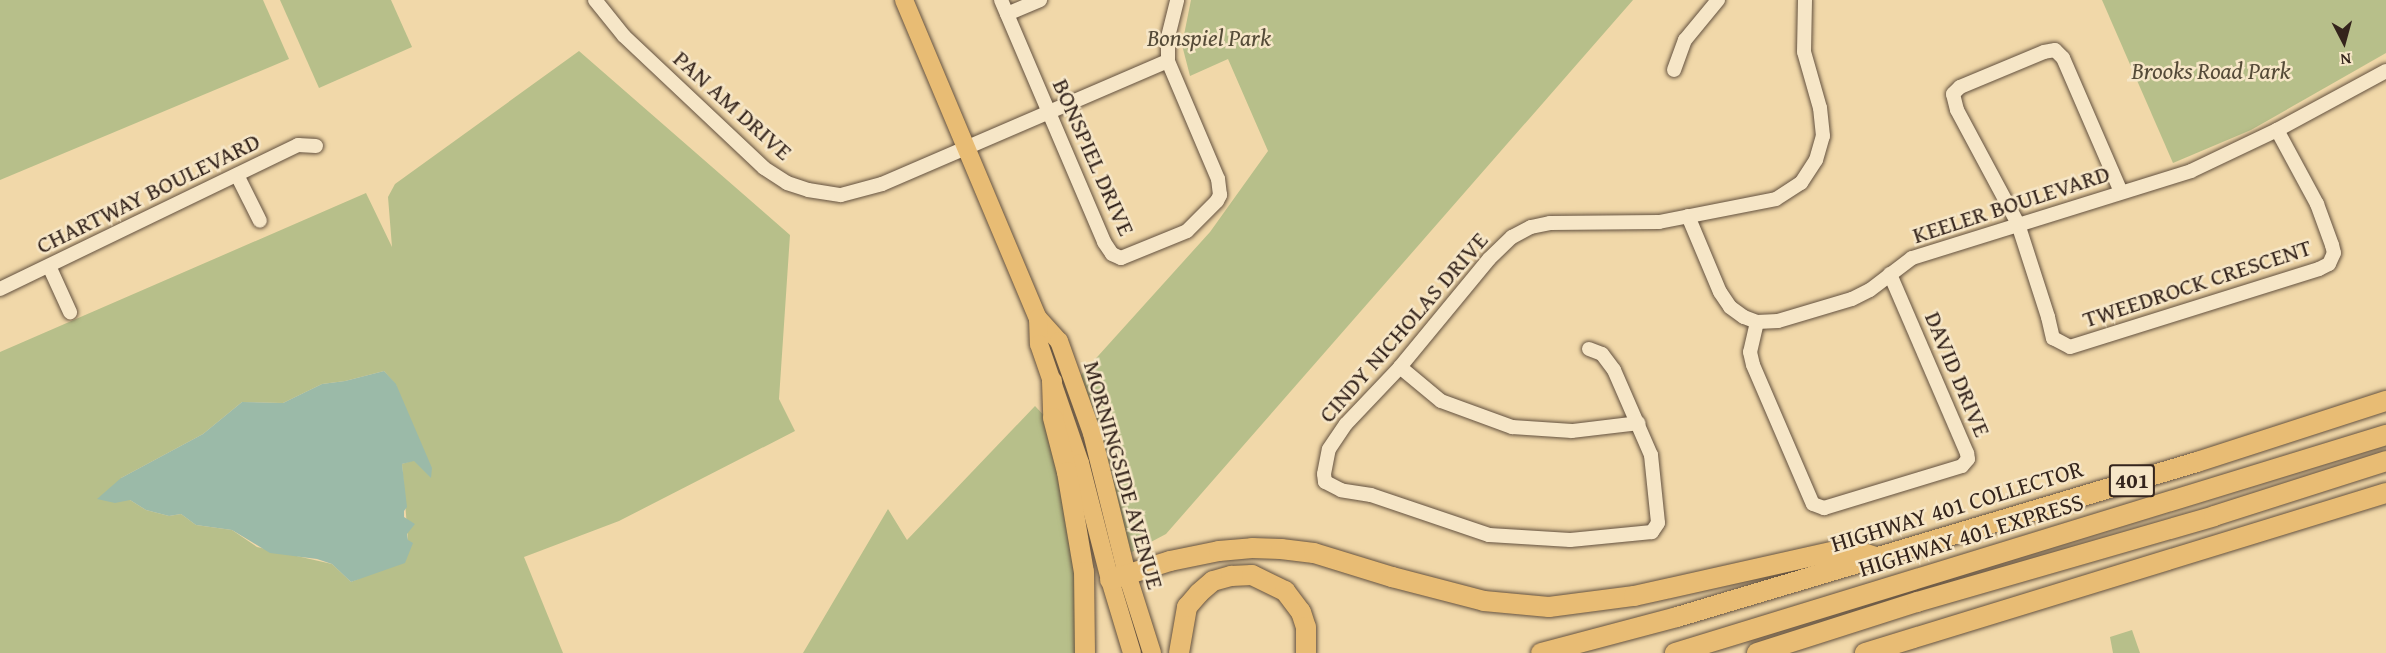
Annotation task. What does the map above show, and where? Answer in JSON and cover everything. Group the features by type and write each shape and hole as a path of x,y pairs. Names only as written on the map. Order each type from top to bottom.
{"highway":[{"path":"1052,381 1053,417 1068,472 1084,572 1085,653"},
{"name":"HIGHWAY 401 COLLECTOR","path":"1541,653 1677,617 2197,462 2386,401"},
{"name":"HIGHWAY 401 EXPRESS","path":"1675,653 2386,435"},
{"name":"HIGHWAY 401 EXPRESS","path":"1757,653 1917,602 2214,516 2386,461"},
{"path":"1865,653 2386,493"},
{"path":"1118,577 1170,561 1219,551 1281,549 1314,553 1484,601 1549,607 1634,596 1848,548 1876,557"},
{"path":"1179,653 1187,607 1198,593 1222,579 1252,575 1285,591 1301,612 1306,627 1306,653"},
{"path":"1906,653 2072,588"},
{"path":"1580,653 1658,629 1677,617"}],"main road":[{"name":"MORNINGSIDE AVENUE","path":"904,0 1038,318 1059,341 1089,425 1132,653"},
{"name":"MORNINGSIDE AVENUE","path":"1038,318 1039,344 1118,577 1152,653"}],"street":[{"name":"PAN AM DRIVE","path":"595,0 624,36 764,168 788,183 808,190 841,195 882,184 1168,62"},
{"name":"BONSPIEL DRIVE","path":"1001,0 1109,250 1120,258 1142,251 1192,227 1217,201 1221,187 1168,62 1168,37 1177,0"},
{"path":"1007,14 1040,0"},
{"path":"1674,70 1685,40 1718,0"},
{"path":"1757,322 1744,317 1731,306 1720,291 1688,216 1776,199 1801,183 1816,160 1824,136 1823,122 1804,52 1805,0"},
{"path":"2018,224 1957,110 1953,94 1960,87 2044,52 2055,50 2063,58 2121,192"},
{"name":"KEELER BOULEVARD","path":"1757,322 1778,321 1852,299 1870,290 1912,258 2192,171 2277,130 2386,71"},
{"name":"TWEEDROCK CRESCENT","path":"2018,224 2048,317 2052,338 2070,347 2319,269 2329,264 2334,253 2332,245 2317,204 2277,130"},
{"name":"CHARTWAY BOULEVARD","path":"0,289 298,145 316,146"},
{"path":"237,175 260,221"},
{"name":"CINDY NICHOLAS DRIVE","path":"1639,423 1654,466 1658,507 1657,529 1647,534 1570,540 1489,535 1371,495 1341,490 1325,482 1323,474 1327,457 1339,433 1400,366 1489,259 1521,232 1550,224 1649,223 1688,216"},
{"path":"49,266 70,312"},
{"name":"DAVID DRIVE","path":"1757,322 1750,352 1757,376 1810,501 1818,507 1834,505 1962,466 1968,459 1890,274"},
{"path":"1400,366 1440,401 1512,427 1572,431 1639,423 1612,367 1602,354 1589,348"}],"green space":[{"path":"0,0 263,0 289,59 0,180"},
{"path":"280,0 391,0 412,47 319,88"},
{"name":"Bonspiel Park","path":"1191,0 1633,0 1166,534 1130,553 1080,376 1210,232 1268,151 1228,59 1190,76 1182,45"},
{"name":"Brooks Road Park","path":"2102,0 2386,0 2386,53 2251,130 2173,163"},
{"path":"579,51 790,235 779,399 795,431 619,521 524,557 563,653 0,653 0,352 366,193 392,247 388,197 395,184","holes":["384,371 396,385 414,460 402,464 408,540 370,574 351,582 332,564 257,547 232,530 196,525 181,514 169,516 146,510 130,500 121,478 203,434 242,402 283,403 322,384"]},
{"path":"1035,406 1052,424 1076,580 1078,644 1075,653 803,653 888,509 907,540"},
{"path":"2132,630 2140,653 2113,653 2110,637"}],"shaded area":[{"path":"384,371 396,384 432,468 431,478 414,461 402,464 407,507 404,517 415,524 407,534 408,540 413,543 405,563 351,582 332,564 317,559 270,553 232,530 196,525 181,514 169,516 146,510 130,500 115,503 97,499 121,478 203,434 242,402 283,403 322,384"}]}
